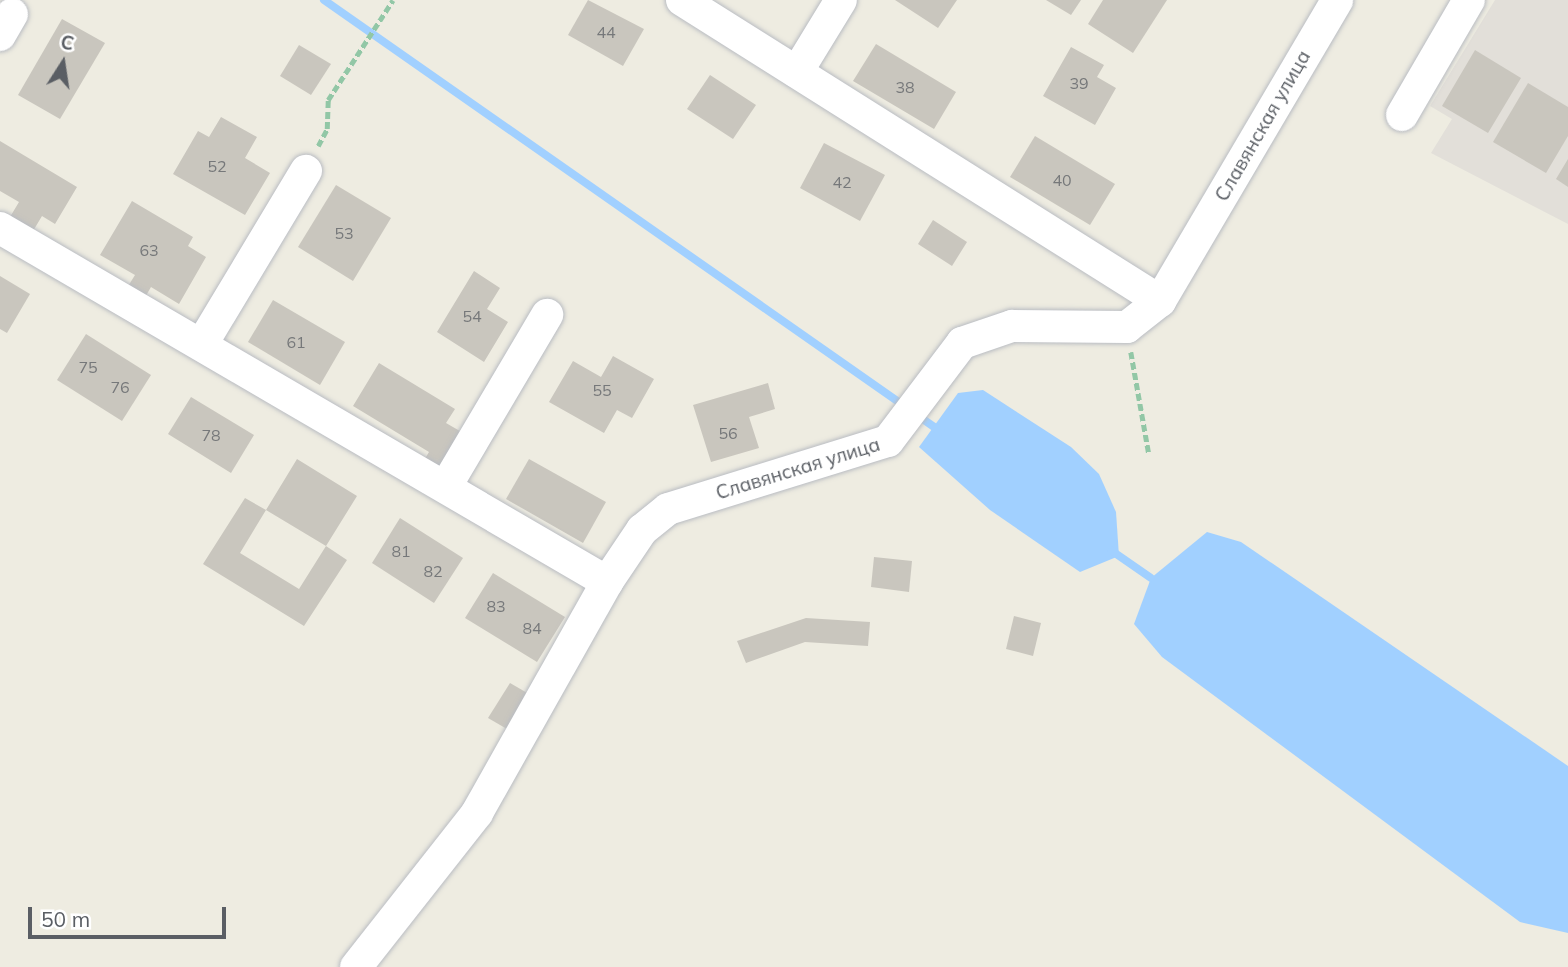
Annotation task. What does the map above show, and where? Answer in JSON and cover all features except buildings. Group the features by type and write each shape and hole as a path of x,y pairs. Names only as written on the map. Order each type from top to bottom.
{"street":[{"path":"682,0 1160,301"},
{"path":"797,72 841,0"},
{"name":"Славянская улица","path":"356,967 477,813 607,582 642,530 668,509 888,441 962,343 1012,326 1127,327 1160,301 1337,0"},
{"path":"1402,115 1469,0"},
{"path":"202,344 306,171"},
{"path":"0,228 607,582"},
{"path":"446,486 547,315"}],"path":[{"path":"306,171 327,129 328,100 393,0"},
{"path":"1127,327 1149,454"}],"shaded area":[{"path":"1495,0 1568,0 1568,224 1431,153 1452,119 1430,106"}],"water":[{"path":"983,390 1071,447 1099,474 1116,512 1119,556 1080,572 990,510 919,447 958,393"},
{"path":"1207,532 1241,542 1568,766 1568,933 1520,922 1162,657 1134,624 1151,578"}],"waterway":[{"path":"324,0 906,407"},
{"path":"917,415 941,432"},
{"path":"1112,551 1151,578"}]}
